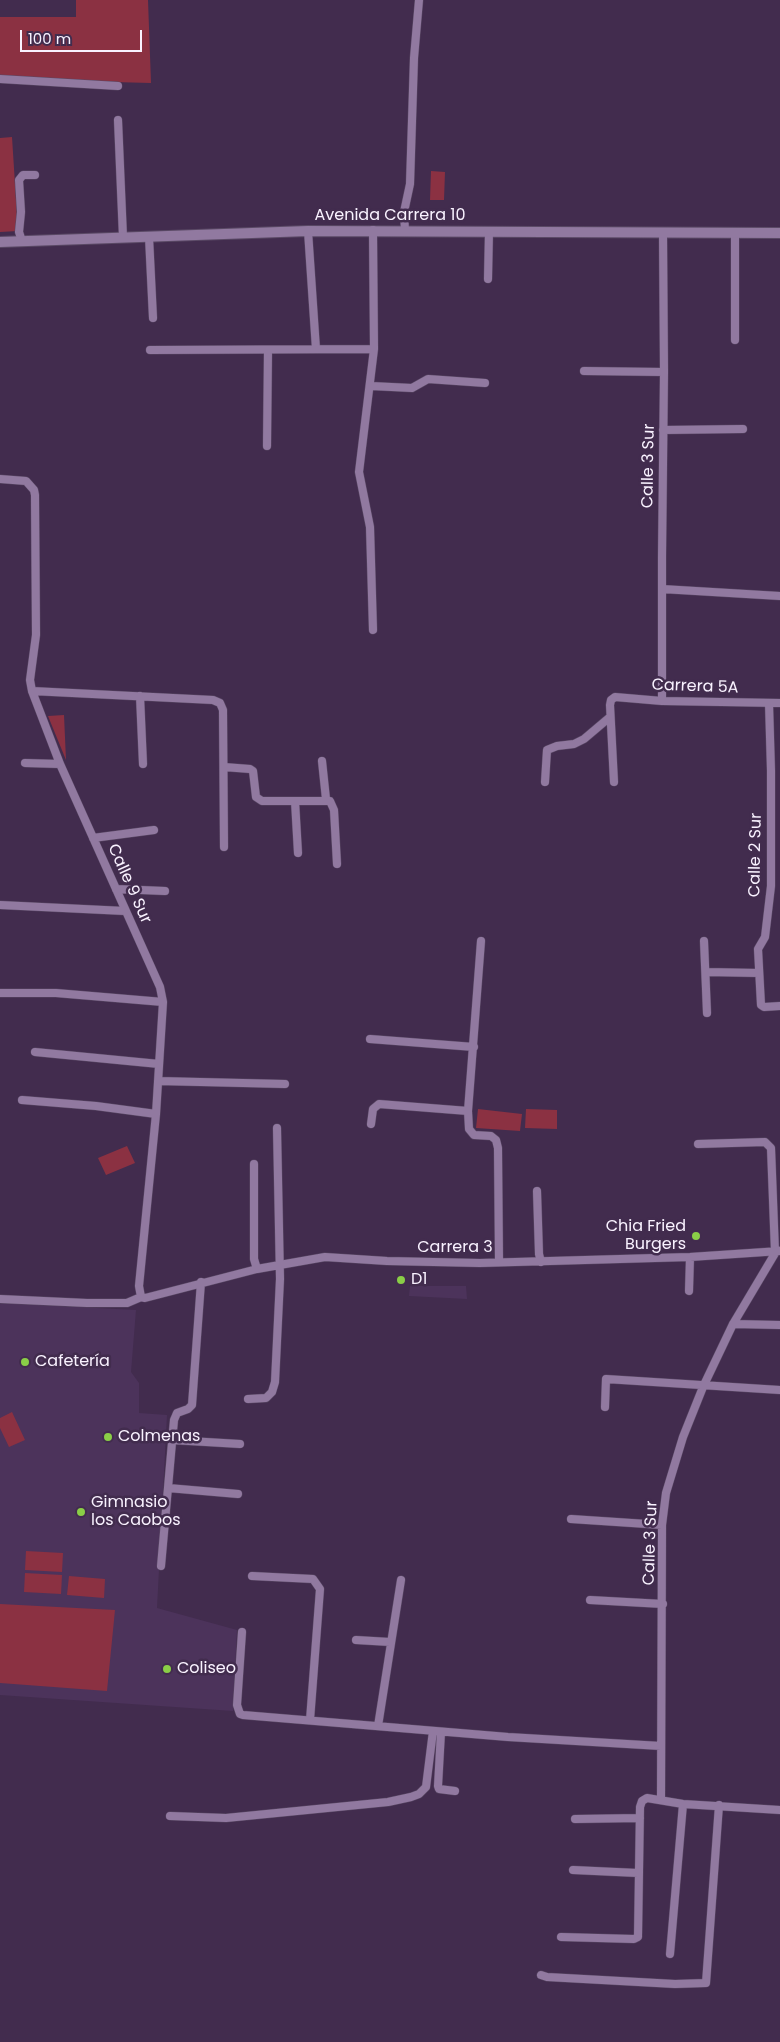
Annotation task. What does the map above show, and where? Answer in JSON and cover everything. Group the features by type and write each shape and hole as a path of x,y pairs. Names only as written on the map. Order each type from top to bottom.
{"street":[{"path":"405,231 404,212 410,184 414,58 420,0"},
{"path":"0,79 118,86"},
{"path":"118,120 123,238"},
{"path":"22,241 19,232 21,212 19,180 23,176 35,175"},
{"path":"373,630 370,527 359,472 374,349 374,230"},
{"name":"Avenida Carrera 10","path":"0,242 374,230 780,233"},
{"path":"308,231 316,349"},
{"path":"488,280 489,231"},
{"name":"Calle 3 Sur","path":"662,701 663,232"},
{"path":"735,233 735,340"},
{"path":"149,236 153,318"},
{"path":"150,350 374,349"},
{"path":"267,446 268,350"},
{"path":"584,371 664,372"},
{"path":"370,386 412,388 428,379 485,383"},
{"path":"663,430 743,429"},
{"name":"Calle 9 Sur","path":"0,478 26,481 34,490 36,509 36,635 30,680 32,691 60,764 160,987 163,1002 156,1114 139,1286 141,1297"},
{"path":"662,590 780,596"},
{"path":"32,691 213,700 220,703 222,710 224,766 224,847"},
{"path":"140,696 144,764"},
{"name":"Carrera 5A","path":"610,718 611,700 615,697 662,701 780,703"},
{"name":"Calle 2 Sur","path":"769,703 771,886 766,938 758,949 761,1005 764,1007 780,1006"},
{"path":"610,718 614,782"},
{"path":"545,782 547,750 557,746 574,744 584,739 610,718"},
{"path":"322,761 326,799"},
{"path":"25,763 60,764"},
{"path":"224,766 253,771 258,800 295,801 326,799 330,801 334,810 337,864"},
{"path":"771,771 780,771"},
{"path":"295,801 298,853"},
{"path":"93,838 154,830"},
{"path":"771,886 780,886"},
{"path":"116,889 165,891"},
{"path":"0,904 125,911"},
{"path":"704,940 707,1013"},
{"path":"481,941 468,1111 471,1133 474,1135 491,1136 496,1140 498,1148 499,1262"},
{"path":"706,972 759,973"},
{"path":"0,993 56,994 163,1002"},
{"path":"370,1039 474,1046"},
{"path":"35,1052 159,1064"},
{"path":"158,1081 285,1084"},
{"path":"22,1100 96,1106 156,1114"},
{"path":"371,1124 374,1109 379,1104 468,1111"},
{"path":"248,1399 266,1398 274,1388 279,1265 277,1128"},
{"path":"698,1144 765,1142 771,1148 778,1250"},
{"path":"254,1164 254,1259 257,1269"},
{"path":"537,1190 539,1254 541,1262"},
{"name":"Calle 3 Sur","path":"661,1800 662,1525 666,1493 683,1437 703,1387 733,1324 778,1250"},
{"name":"Carrera 3","path":"0,1299 127,1303 141,1297 145,1298 201,1282 257,1269 325,1257 387,1262 480,1263 690,1257 778,1250"},
{"path":"689,1291 690,1257"},
{"path":"161,1566 175,1417 178,1413 192,1405 201,1282"},
{"path":"733,1324 780,1324"},
{"path":"605,1407 606,1379 703,1387 780,1390"},
{"path":"172,1440 240,1444"},
{"path":"168,1488 238,1494"},
{"path":"571,1519 662,1525"},
{"path":"252,1576 313,1579 320,1589 310,1720"},
{"path":"378,1726 400,1580"},
{"path":"590,1600 663,1604"},
{"path":"242,1632 236,1706 240,1714 437,1731 662,1746"},
{"path":"356,1640 390,1642"},
{"path":"437,1731 438,1786 439,1789 455,1791"},
{"path":"170,1816 226,1818 388,1802 411,1797 419,1794 426,1787 437,1731"},
{"path":"560,1937 634,1939 638,1937 640,1818 642,1801 647,1798 683,1804 780,1810"},
{"path":"670,1954 683,1804"},
{"path":"541,1975 547,1977 665,1984 706,1983 718,1805"},
{"path":"576,1819 640,1818"},
{"path":"573,1870 638,1873"}],"shaded area":[{"path":"76,0 148,0 151,83 0,79 0,17 76,17"},
{"path":"12,137 18,231 0,232 0,138"},
{"path":"431,171 445,172 444,200 430,200"},
{"path":"64,715 66,760 48,716"},
{"path":"478,1109 522,1114 520,1131 476,1128"},
{"path":"526,1109 557,1110 557,1129 525,1128"},
{"path":"127,1146 135,1163 106,1175 98,1158"},
{"path":"410,1286 466,1286 467,1299 409,1296"},
{"name":"Gimnasio los Caobos","path":"0,1303 136,1310 131,1372 139,1383 139,1413 167,1415 157,1608 237,1630 233,1711 0,1695"},
{"path":"12,1412 25,1440 9,1447 0,1428 0,1418"},
{"path":"26,1551 63,1553 62,1572 25,1570"},
{"path":"25,1573 62,1575 61,1594 24,1592"},
{"path":"69,1576 105,1579 104,1598 67,1595"},
{"path":"0,1604 115,1610 107,1691 0,1683"}],"place":[{"name":"Chia Fried Burgers","path":"696,1236"},
{"name":"D1","path":"401,1280"},
{"name":"Cafetería","path":"25,1362"},
{"name":"Colmenas","path":"108,1437"},
{"name":"Gimnasio los Caobos","path":"81,1512"},
{"name":"Coliseo","path":"167,1669"}]}
